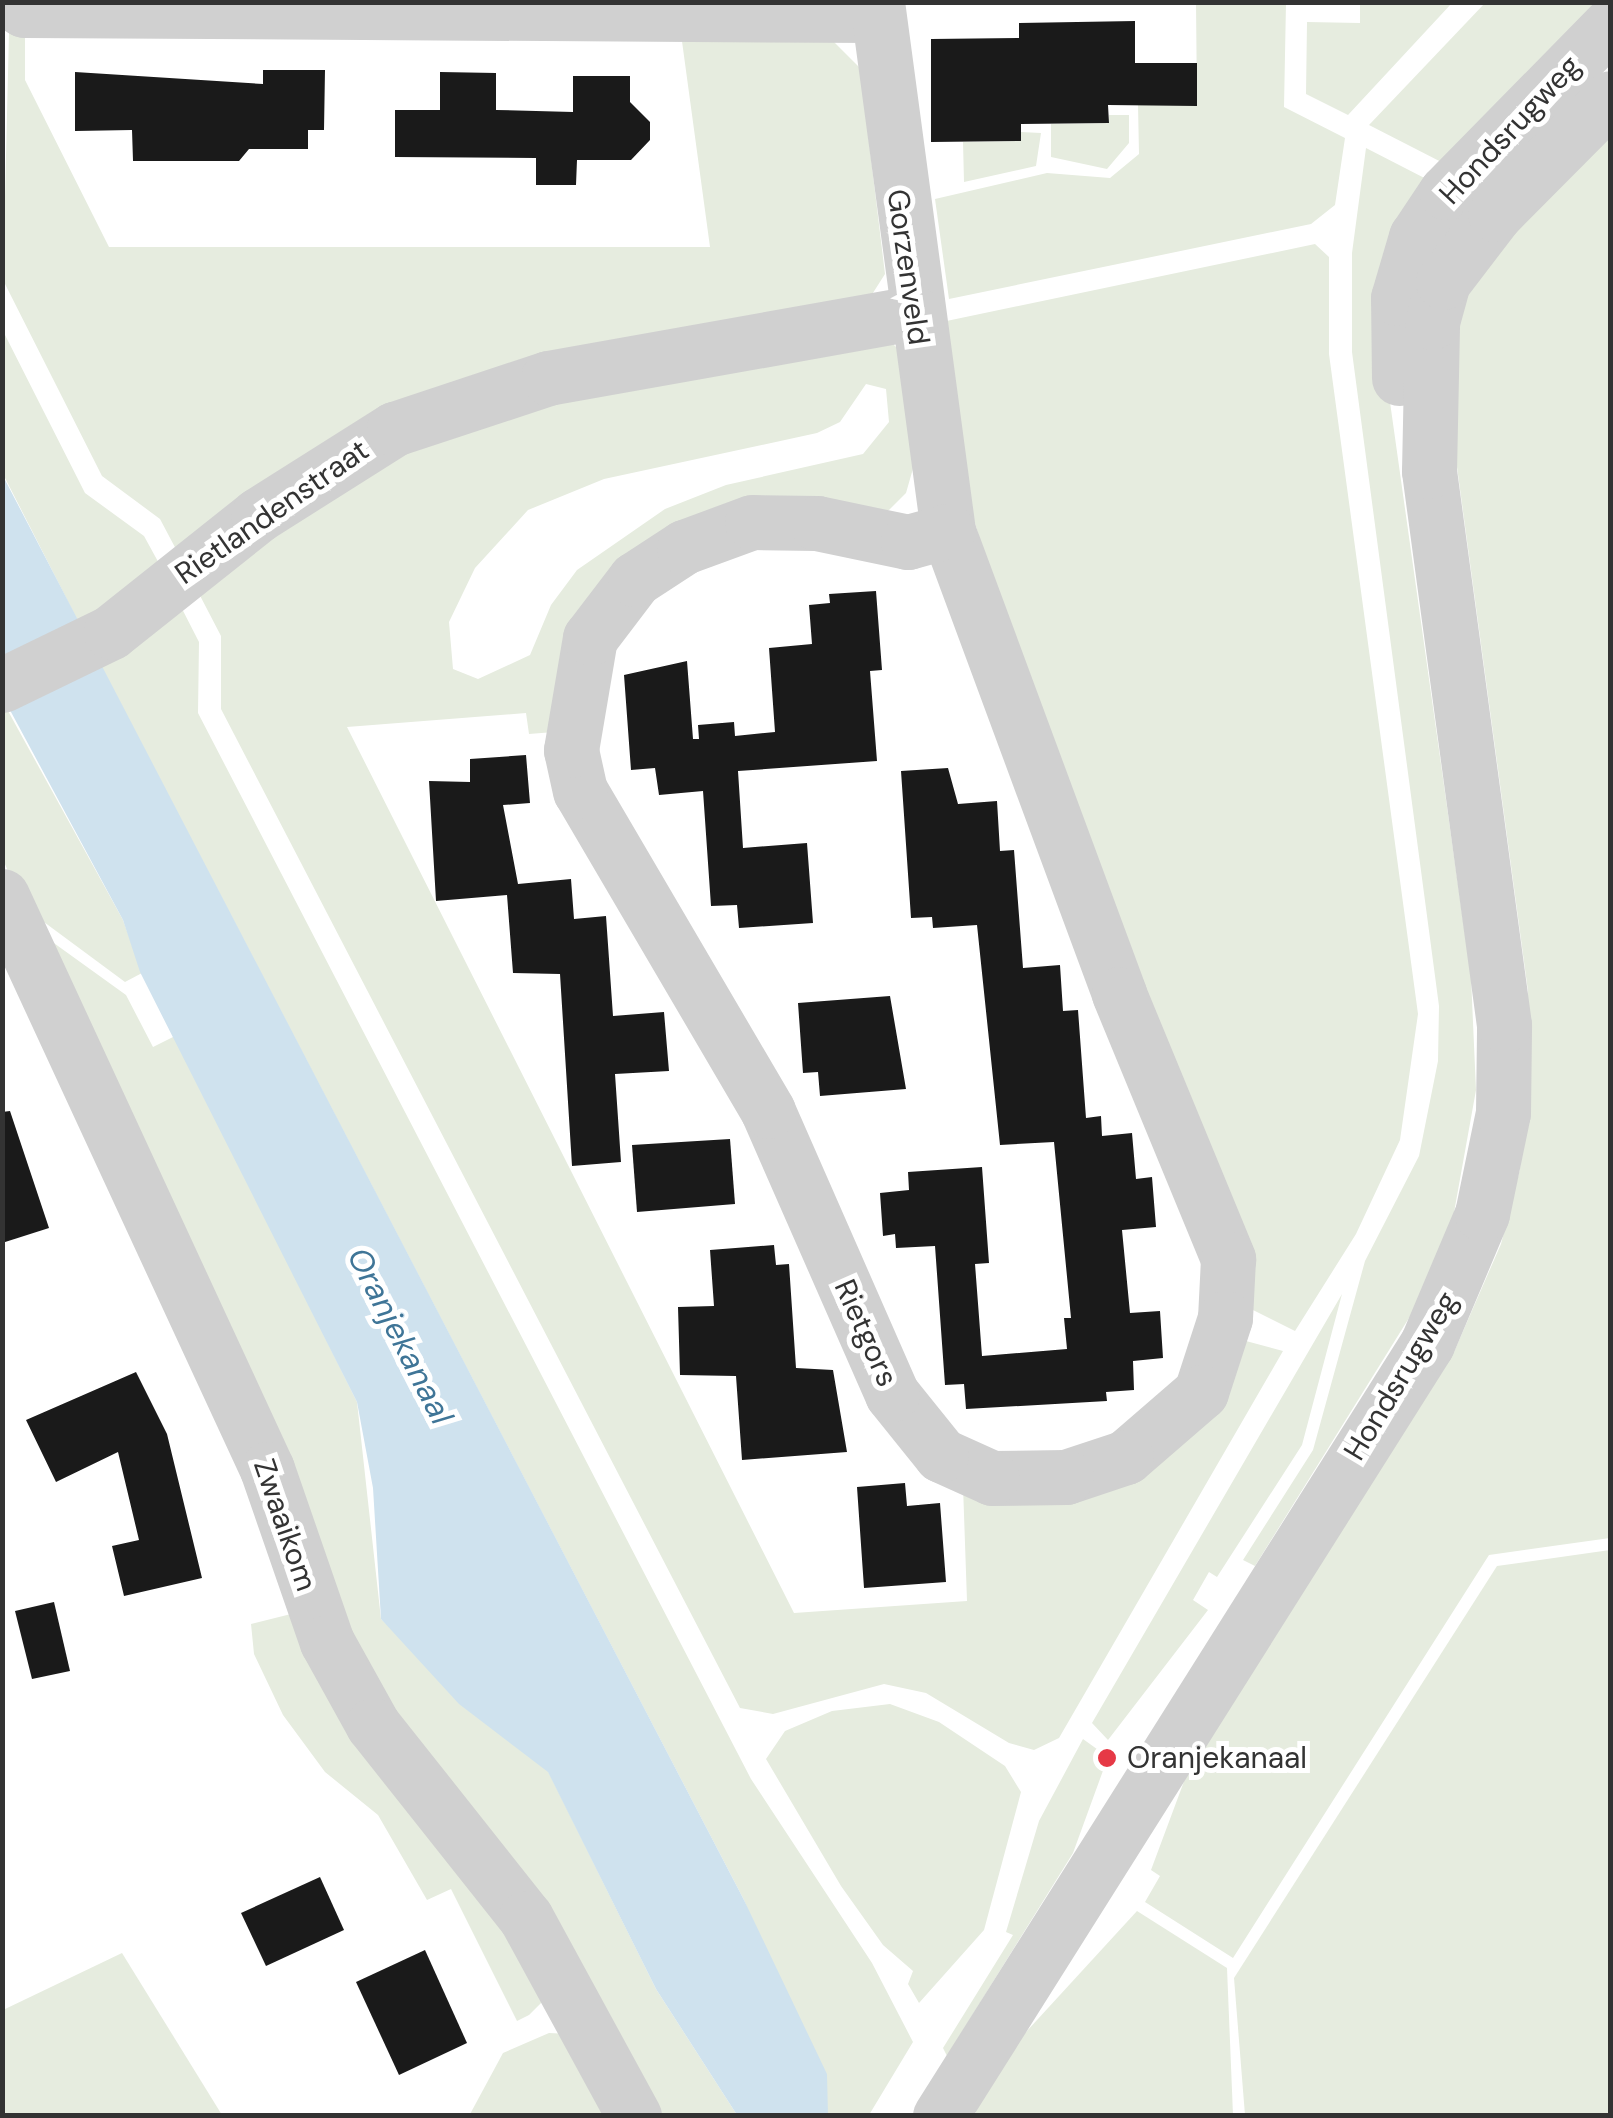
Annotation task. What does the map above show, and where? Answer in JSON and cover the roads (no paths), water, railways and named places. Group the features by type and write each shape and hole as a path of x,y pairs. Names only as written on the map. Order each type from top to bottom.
{"street":[{"path":"11,2 24,10 877,9"},
{"name":"Gorzenveld","path":"877,9 914,313 948,531"},
{"name":"Hondsrugweg","path":"1429,471 1399,384 1396,342 1398,298 1416,238 1446,192 1610,25"},
{"name":"Hondsrugweg","path":"940,2116 1427,1344 1482,1214 1502,1113 1504,1025 1429,471 1432,322 1443,282 1496,214 1610,98"},
{"name":"Rietlandenstraat","path":"2,684 112,632 258,515 394,429 548,378 914,313"},
{"name":"Rietgors","path":"752,522 818,523 908,542 948,531 1119,994 1228,1259 1225,1318 1201,1392 1126,1457 1066,1476 992,1478 942,1455 892,1394 768,1112 580,792 571,750 590,638 636,579 684,547 752,522"},
{"name":"Zwaaikom","path":"2,896 267,1469 327,1642 373,1725 526,1918 634,2116"}],"water":[{"path":"2,474 744,1900 827,2074 828,2115 737,2115 656,1989 548,1772 459,1704 381,1619 373,1488 357,1402 140,972 123,920 4,699"}],"place":[{"name":"Oranjekanaal","path":"1107,1758"}]}
